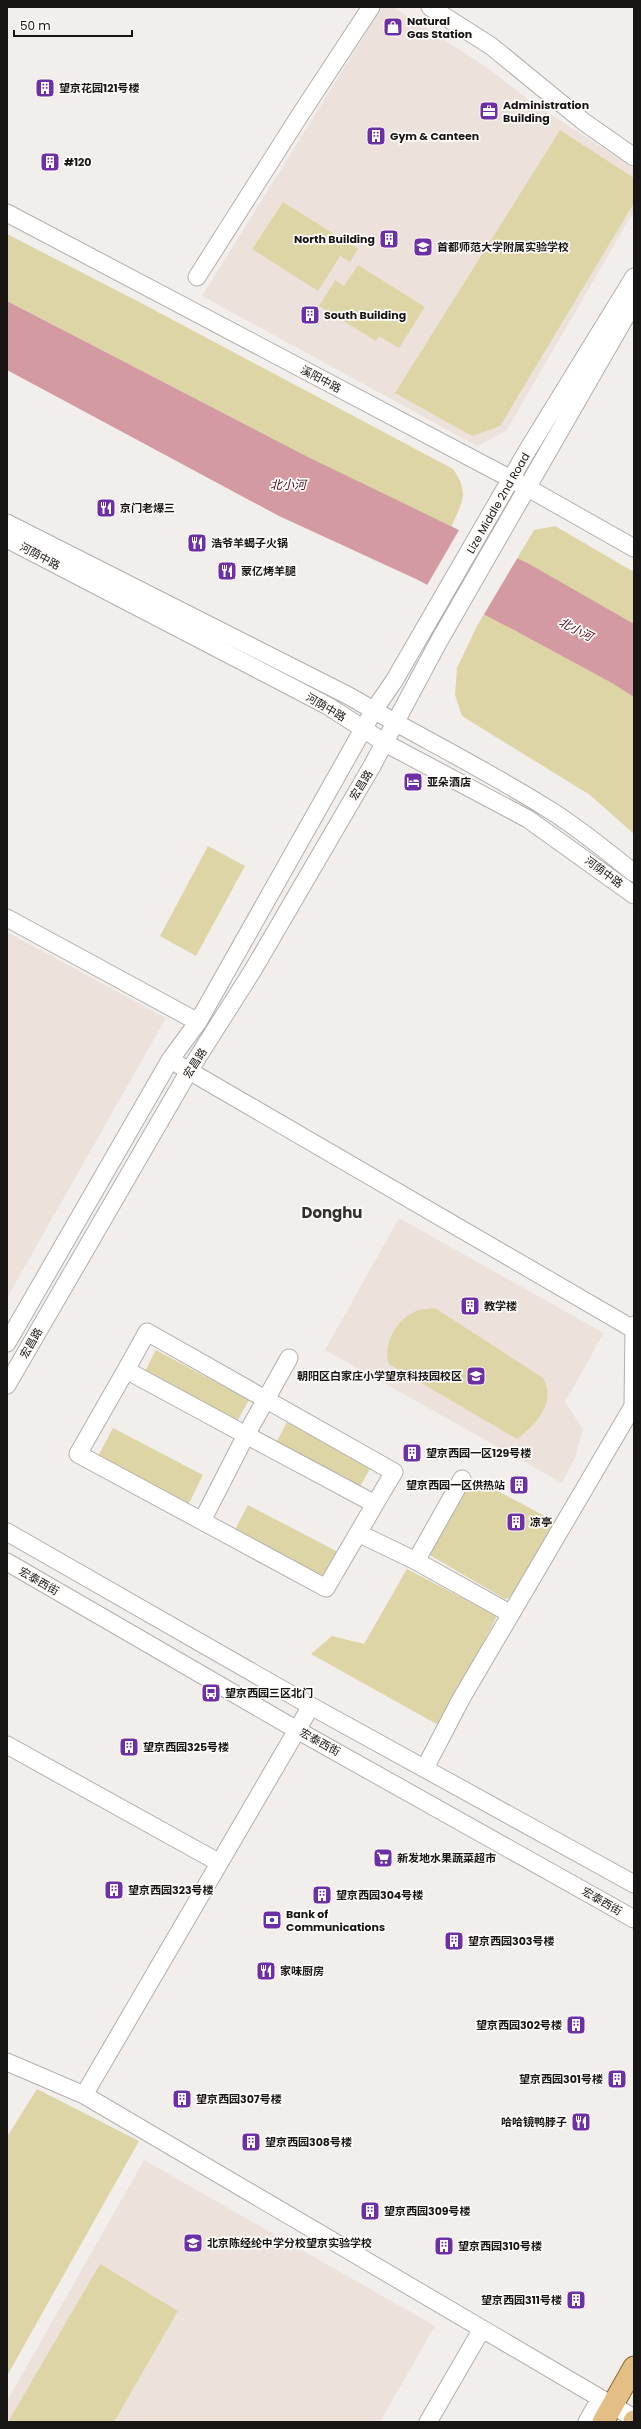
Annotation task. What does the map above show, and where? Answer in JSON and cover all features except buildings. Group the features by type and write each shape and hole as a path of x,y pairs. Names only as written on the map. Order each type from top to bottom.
{"main road":[{"path":"605,2409 634,2367"}],"street":[{"path":"197,277 371,7"},
{"path":"430,7 491,46 584,122 634,157"},
{"name":"溪阳中路","path":"7,213 528,488 634,548"},
{"name":"Lize Middle 2nd Road","path":"363,729 374,710 394,682 511,480 634,277"},
{"name":"Lize Middle 2nd Road","path":"394,723 455,613 634,302"},
{"name":"河荫中路","path":"7,523 374,710 394,723 438,744 562,818 634,872"},
{"name":"河荫中路","path":"7,539 328,706 385,743 528,819 634,895"},
{"name":"宏昌路","path":"7,1385 189,1071 253,970 385,743 394,723"},
{"name":"宏昌路","path":"7,1343 170,1060 198,1022 363,729"},
{"path":"7,918 198,1022"},
{"path":"170,1060 633,1327 633,1406 461,1700 425,1768"},
{"path":"147,1332 266,1401 394,1472 326,1588 78,1454 126,1370 147,1332"},
{"path":"202,1521 246,1435 289,1358"},
{"path":"126,1370 374,1504"},
{"path":"416,1561 462,1479"},
{"path":"7,1532 311,1706 634,1884"},
{"path":"358,1533 416,1561 511,1614"},
{"name":"宏泰西街","path":"7,1562 297,1730 634,1919"},
{"path":"84,2095 218,1862 311,1706"},
{"path":"7,1744 218,1862"},
{"path":"7,2062 84,2095 482,2329 605,2409 634,2418"},
{"path":"428,2422 482,2329"},
{"path":"587,2422 605,2409"}],"shaded area":[{"name":"首都师范大学附属实验学校","path":"382,7 393,7 420,24 489,69 530,101 634,168 634,211 506,431 477,446 202,296"},
{"path":"560,130 634,178 634,203 500,426 472,436 395,393"},
{"path":"283,202 358,249 350,262 340,256 318,291 252,249"},
{"path":"7,234 143,304 453,469 462,486 463,492 461,505 451,528 306,456 7,301"},
{"path":"358,265 425,307 399,348 379,336 376,341 319,306 335,280 344,286"},
{"path":"555,526 634,572 634,834 590,795 462,716 455,695 457,668 477,626 534,530"},
{"path":"208,846 245,866 196,956 160,936"},
{"path":"7,932 166,1018 7,1298"},
{"name":"朝阳区白家庄小学望京科技园校区","path":"399,1218 604,1333 565,1402 583,1429 575,1458 562,1483 325,1350"},
{"path":"435,1308 543,1378 547,1387 548,1396 546,1404 537,1420 517,1439 389,1364 387,1356 389,1341 397,1326 416,1311"},
{"path":"156,1350 249,1400 235,1425 143,1375"},
{"path":"287,1422 371,1467 358,1490 275,1445"},
{"path":"113,1428 203,1475 188,1505 97,1458"},
{"path":"473,1478 560,1524 516,1596 505,1599 428,1554"},
{"path":"248,1505 338,1552 323,1582 232,1535"},
{"path":"407,1569 497,1616 440,1726 311,1654 332,1636 364,1644"},
{"path":"37,2089 139,2141 7,2376 7,2137"},
{"name":"北京陈经纶中学分校望京实验学校","path":"144,2160 435,2326 380,2422 7,2422 7,2401"},
{"path":"100,2264 178,2311 114,2422 8,2422"}],"water":[{"name":"北小河","path":"7,301 306,456 531,565 634,624 634,697 612,683 516,631 416,579 279,516 7,370"}],"pier":[{"path":"459,530 518,557 483,616 426,587"}],"place":[{"name":"Natural Gas Station","path":"393,27"},
{"name":"望京花园121号楼","path":"45,88"},
{"name":"Administration Building","path":"489,111"},
{"name":"Gym & Canteen","path":"376,136"},
{"name":"#120","path":"50,162"},
{"name":"North Building","path":"389,239"},
{"name":"首都师范大学附属实验学校","path":"423,247"},
{"name":"South Building","path":"310,315"},
{"name":"京门老爆三","path":"106,508"},
{"name":"浩爷羊蝎子火锅","path":"197,543"},
{"name":"蒙亿烤羊腿","path":"227,571"},
{"name":"亚朵酒店","path":"413,782"},
{"name":"教学楼","path":"470,1306"},
{"name":"朝阳区白家庄小学望京科技园校区","path":"476,1376"},
{"name":"望京西园一区129号楼","path":"412,1453"},
{"name":"望京西园一区供热站","path":"519,1485"},
{"name":"凉亭","path":"516,1522"},
{"name":"望京西园三区北门","path":"211,1693"},
{"name":"望京西园325号楼","path":"129,1747"},
{"name":"新发地水果蔬菜超市","path":"383,1858"},
{"name":"望京西园323号楼","path":"114,1890"},
{"name":"望京西园304号楼","path":"322,1895"},
{"name":"Bank of Communications","path":"272,1920"},
{"name":"望京西园303号楼","path":"454,1941"},
{"name":"家味厨房","path":"266,1971"},
{"name":"望京西园302号楼","path":"576,2025"},
{"name":"望京西园301号楼","path":"617,2079"},
{"name":"望京西园307号楼","path":"182,2099"},
{"name":"哈哈镜鸭脖子","path":"581,2122"},
{"name":"望京西园308号楼","path":"251,2142"},
{"name":"望京西园309号楼","path":"370,2211"},
{"name":"北京陈经纶中学分校望京实验学校","path":"193,2243"},
{"name":"望京西园310号楼","path":"444,2246"},
{"name":"望京西园311号楼","path":"576,2300"}],"district":[{"name":"Donghu","path":"332,1212"}]}
